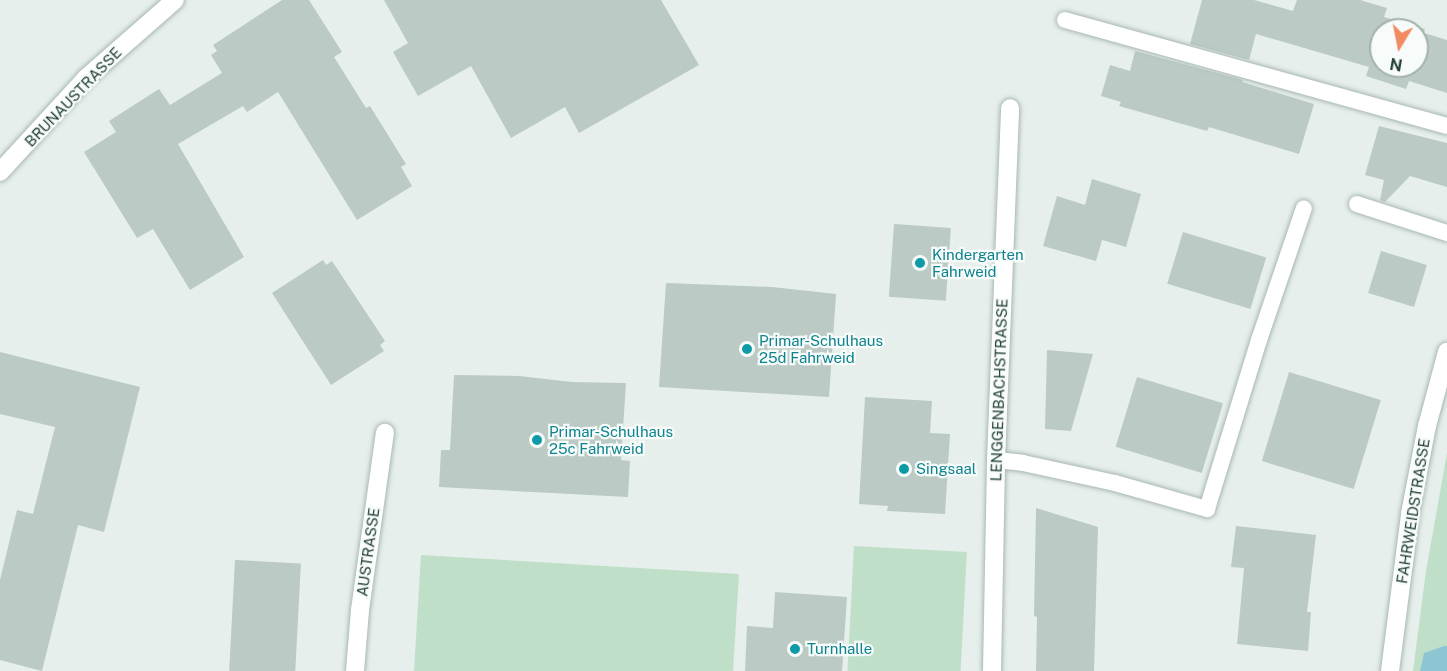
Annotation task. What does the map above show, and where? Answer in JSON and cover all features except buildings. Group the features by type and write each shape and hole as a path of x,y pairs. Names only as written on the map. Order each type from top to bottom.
{"street":[{"name":"BRUNAUSTRASSE","path":"0,172 86,78 175,0"},
{"name":"LENGGENBACHSTRASSE","path":"992,671 996,460 1010,108"},
{"name":"FAHRWEIDSTRASSE","path":"1390,671 1410,514 1427,426 1447,352"},
{"name":"AUSTRASSE","path":"355,671 360,610 385,433"}],"lane":[{"path":"1065,20 1447,126"},
{"path":"1357,204 1447,232"},
{"path":"996,460 1023,463 1115,483 1207,509 1259,340 1304,208"}],"green space":[{"path":"1447,453 1447,671 1413,671 1426,571"},
{"path":"854,546 967,552 961,671 847,671"},
{"path":"421,555 739,574 733,671 414,671"}],"water":[{"path":"1447,646 1447,671 1420,671 1424,653"}],"place":[{"name":"Kindergarten Fahrweid","path":"920,263"},
{"name":"Primar-Schulhaus 25d Fahrweid","path":"747,349"},
{"name":"Primar-Schulhaus 25c Fahrweid","path":"537,440"},
{"name":"Singsaal","path":"904,469"},
{"name":"Turnhalle","path":"795,649"}]}
